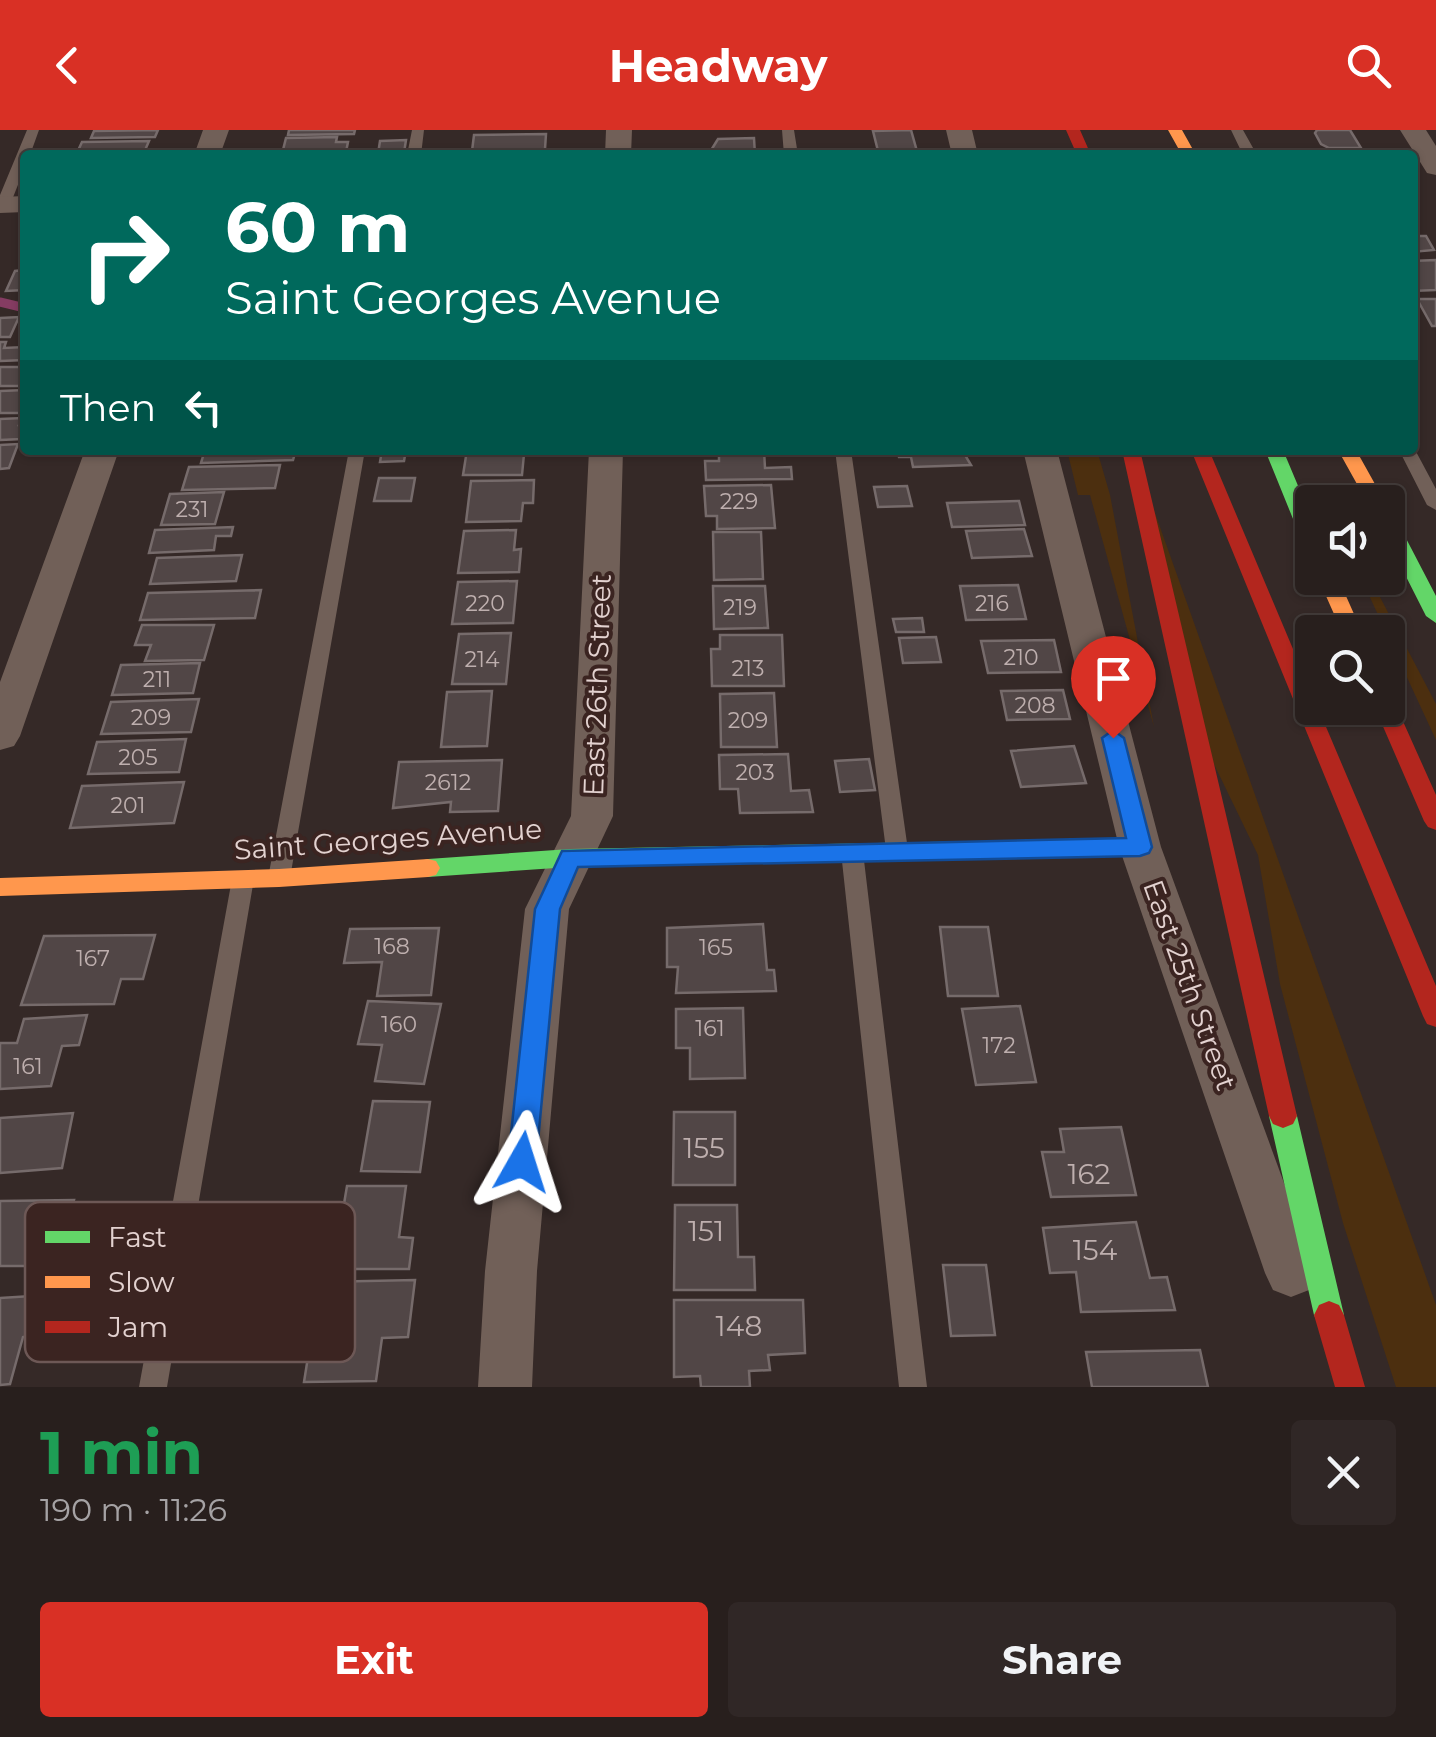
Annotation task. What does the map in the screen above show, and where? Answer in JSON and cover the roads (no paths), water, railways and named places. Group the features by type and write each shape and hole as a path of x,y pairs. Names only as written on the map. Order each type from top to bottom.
{"main road":[{"path":"1132,455 1329,1315"},
{"path":"1202,455 1436,1016"},
{"path":"1276,455 1295,500"},
{"path":"1350,455 1367,485"},
{"path":"1405,556 1436,616"},
{"path":"1394,725 1436,820"},
{"name":"Saint Georges Avenue","path":"0,887 279,878 570,858 1140,847"},
{"name":"East 25th Street","path":"1329,1315 1350,1387"}],"street":[{"path":"1413,130 1436,166"},
{"path":"0,736 100,455"},
{"name":"East 26th Street","path":"504,1387 547,909 592,816 606,455"},
{"name":"East 25th Street","path":"1041,455 1140,847 1292,1275 1329,1315"}],"lane":[{"path":"10,205 20,172"},
{"path":"279,878 356,455"},
{"path":"843,455 898,850"},
{"path":"1410,455 1436,505"},
{"path":"852,850 913,1387"},
{"path":"186,1202 244,878"},
{"path":"153,1387 157,1362"}],"waterway":[{"path":"0,302 20,307"}]}
